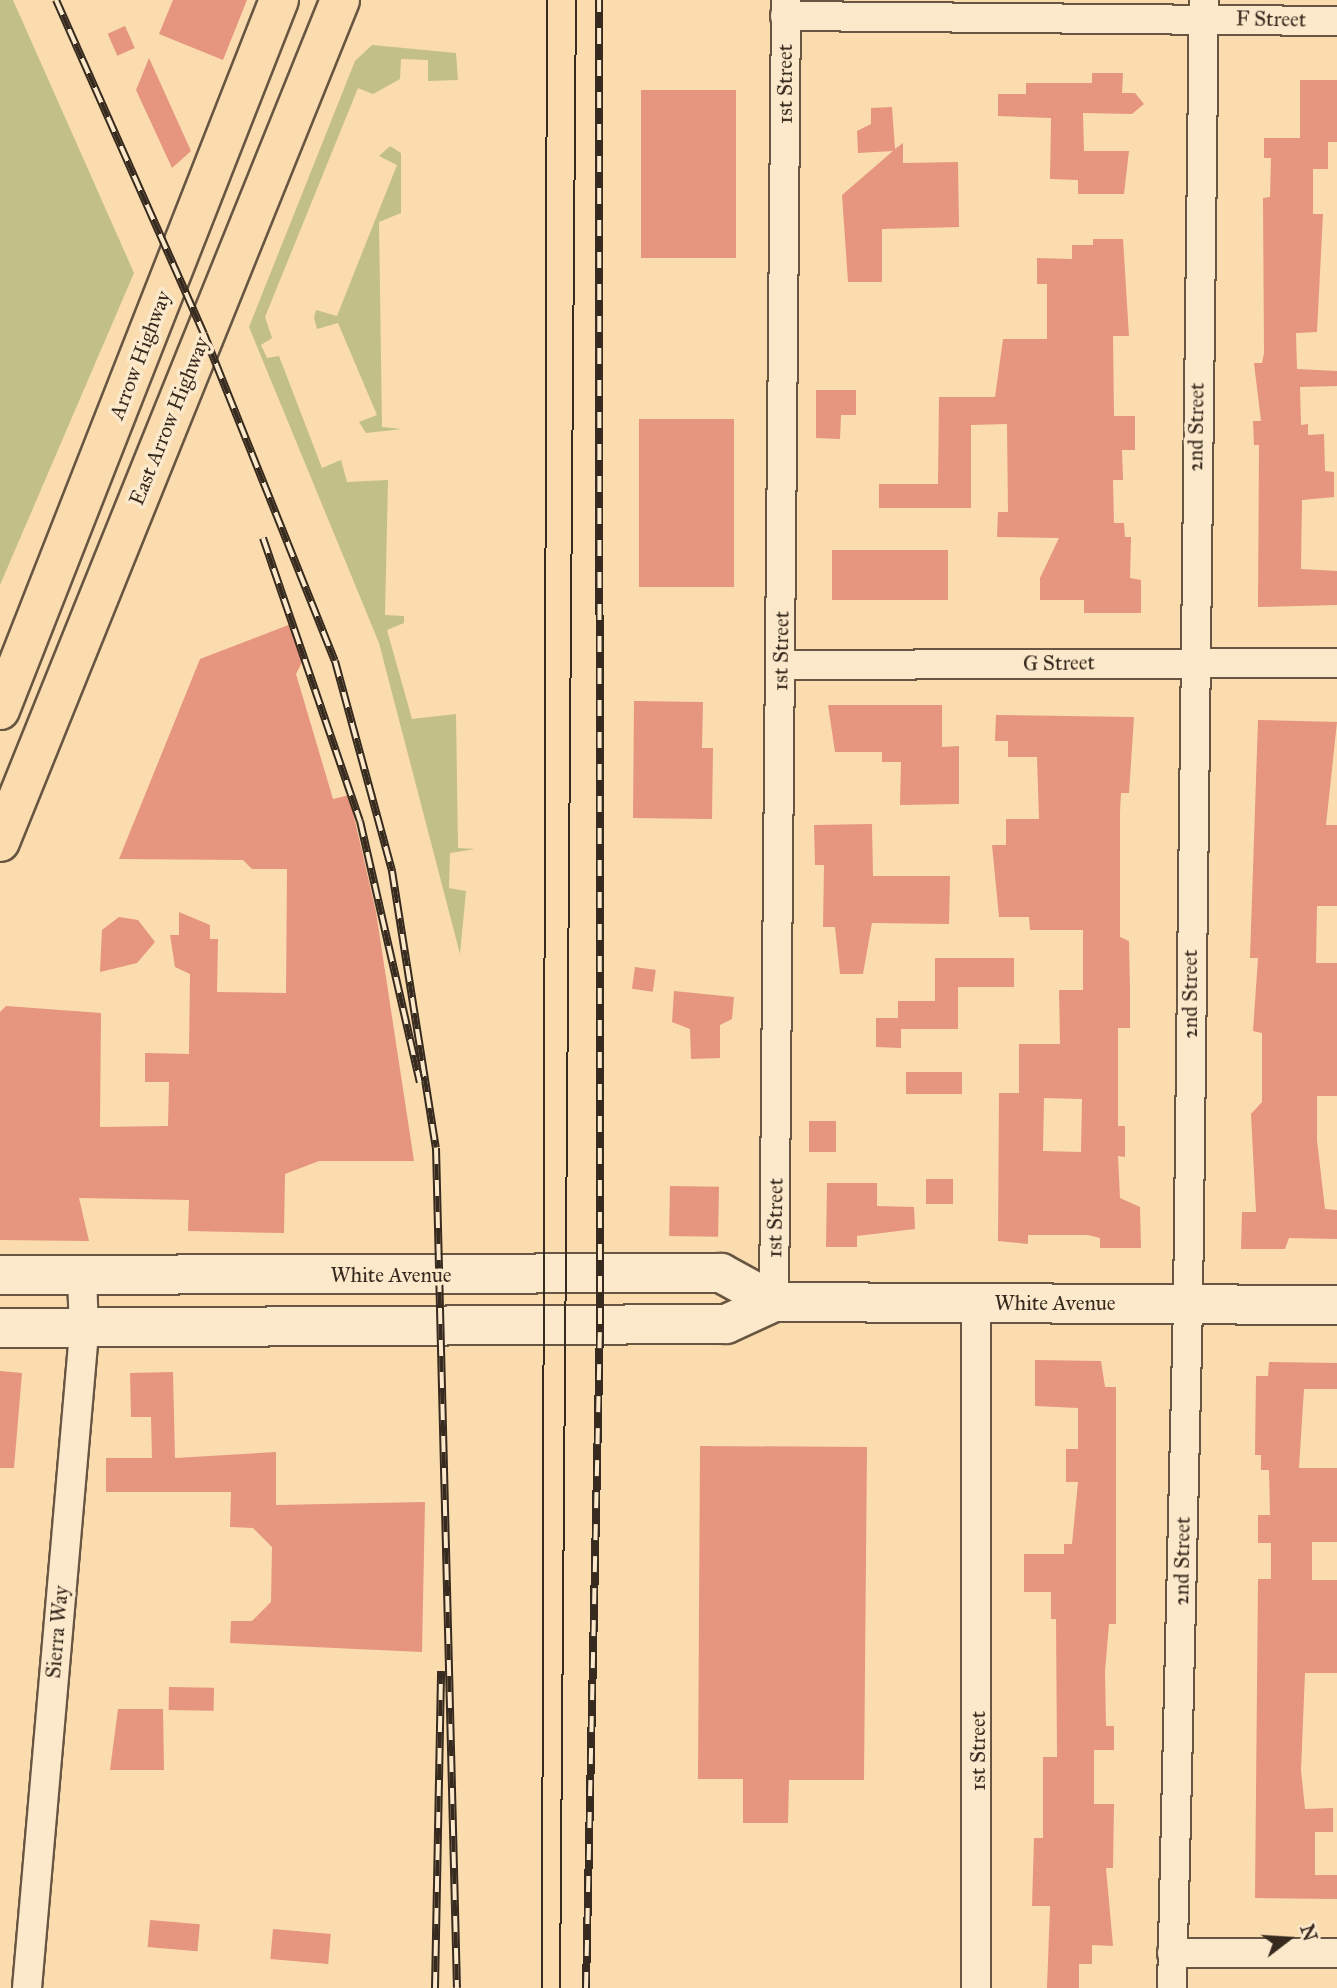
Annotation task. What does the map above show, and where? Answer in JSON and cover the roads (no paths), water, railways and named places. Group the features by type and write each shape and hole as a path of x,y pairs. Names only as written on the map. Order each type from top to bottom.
{"main road":[{"name":"Arrow Highway","path":"0,710 279,0"},
{"name":"East Arrow Highway","path":"0,842 340,0"},
{"name":"White Avenue","path":"0,1275 720,1273 774,1302"},
{"name":"White Avenue","path":"0,1328 84,1332 726,1324 774,1302 1337,1305"}],"street":[{"name":"F Street","path":"785,8 1205,9 1337,21"},
{"name":"1st Street","path":"774,1302 785,8"},
{"name":"2nd Street","path":"1172,1988 1188,1303 1192,662 1205,9"},
{"name":"G Street","path":"780,665 1337,663"},
{"name":"Sierra Way","path":"27,1988 84,1332 82,1275"},
{"name":"1st Street","path":"976,1303 976,1988"},
{"path":"1172,1953 1337,1953"}],"tram line":[{"path":"542,1988 547,0"},
{"path":"560,1988 576,0"}],"railway":[{"path":"56,0 204,334 335,661 392,871 436,1148 457,1988"},
{"path":"586,1988 600,1324 599,0"},
{"path":"263,538 360,821 420,1082"},
{"path":"435,1988 441,1671"}]}
